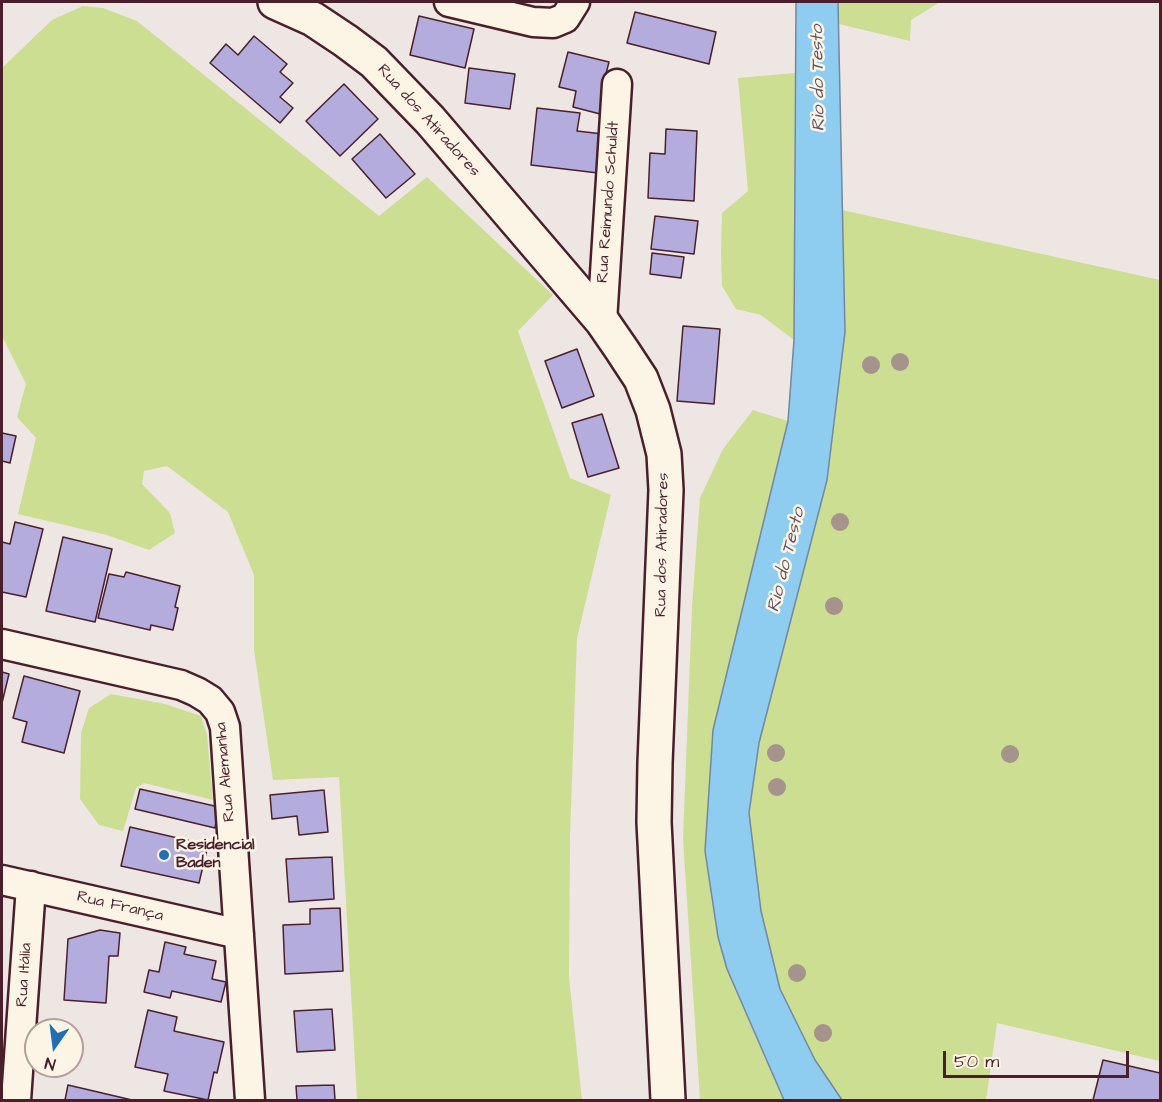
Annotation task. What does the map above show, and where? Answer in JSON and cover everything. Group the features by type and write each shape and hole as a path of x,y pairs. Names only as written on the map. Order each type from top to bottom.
{"street":[{"name":"Rua dos Atiradores","path":"275,2 313,19 346,40 374,62 430,120 602,321 641,379 664,454 666,490 654,822 668,1101"},
{"path":"450,2 534,22 553,23 565,18 576,2"},
{"name":"Rua Reimundo Schuldt","path":"602,321 617,84"},
{"name":"Rua Alemanha","path":"2,644 181,686 210,700 220,712 225,727 250,1101"},
{"name":"Rua França","path":"2,880 239,934"},
{"name":"Rua Itália","path":"16,1101 31,886"}],"green space":[{"path":"838,2 938,2 911,20 910,41 839,24"},
{"path":"83,6 103,8 137,21 379,216 427,177 553,295 518,331 570,478 611,495 577,638 570,836 569,977 582,1100 357,1100 339,777 273,780 254,650 254,575 228,512 167,466 144,471 142,484 170,513 175,533 149,550 107,535 18,514 36,438 17,417 26,384 2,336 2,68 52,20"},
{"path":"795,73 794,340 761,315 736,309 722,286 721,254 722,213 748,191 738,78"},
{"path":"842,210 1160,280 1160,1061 997,1023 986,1100 842,1100 815,1060 780,989 761,911 749,813 759,743 827,480 845,332"},
{"path":"753,410 788,421 713,730 705,851 718,937 727,969 784,1100 700,1100 683,839 692,607 700,498 723,449"},
{"path":"111,694 165,704 201,716 207,735 213,800 144,783 136,788 123,831 99,825 80,799 81,733 89,708"}],"water":[{"name":"Rio do Testo","path":"796,2 838,2 845,332 827,480 759,743 749,813 761,911 780,989 815,1060 842,1100 784,1100 727,969 718,937 705,851 713,730 788,421 794,340"}],"building":[{"path":"635,12 716,32 709,64 627,43"},
{"path":"419,16 474,29 465,68 410,55"},
{"path":"254,36 287,64 280,72 293,83 280,97 293,108 280,123 210,63 226,44 238,55"},
{"path":"568,52 609,62 601,93 609,95 604,115 573,107 576,91 559,87"},
{"path":"469,68 515,74 510,109 465,103"},
{"path":"344,84 378,119 340,156 306,121"},
{"path":"537,108 580,113 577,131 603,134 598,173 531,165"},
{"path":"666,129 697,131 694,201 648,198 650,153 665,154"},
{"path":"380,134 415,174 386,198 352,159"},
{"path":"655,216 698,221 694,254 651,249"},
{"path":"652,253 684,257 681,278 650,274"},
{"path":"683,326 720,329 714,404 677,401"},
{"path":"577,349 594,396 562,408 545,361"},
{"path":"602,414 619,468 588,477 572,423"},
{"path":"2,433 16,436 10,463 2,461"},
{"path":"15,522 43,529 26,597 2,592 2,542 10,544"},
{"path":"63,537 112,549 95,622 46,611"},
{"path":"126,572 180,586 173,630 151,625 150,630 98,618 109,574 124,577"},
{"path":"2,672 9,674 2,703"},
{"path":"24,676 80,691 64,753 22,742 27,722 13,718"},
{"path":"140,789 219,807 215,828 135,809"},
{"path":"324,790 328,832 299,835 297,816 272,819 270,795"},
{"name":"Residencial Baden","path":"130,827 208,845 199,883 121,866"},
{"path":"332,857 334,899 289,902 286,859"},
{"path":"340,908 343,971 285,974 283,925 310,924 310,909"},
{"path":"100,930 120,933 118,956 109,956 106,1003 64,1000 68,939"},
{"path":"165,942 186,947 184,954 216,961 212,979 226,982 221,1002 172,991 170,998 144,992 149,970 159,972"},
{"path":"332,1009 335,1050 297,1052 294,1011"},
{"path":"148,1010 177,1017 174,1031 224,1042 208,1100 164,1091 168,1074 135,1067"},
{"path":"1103,1060 1160,1073 1160,1100 1093,1100"},
{"path":"68,1085 132,1100 65,1100"},
{"path":"334,1085 335,1100 297,1100 296,1086"}],"place":[{"name":"Residencial Baden","path":"164,855"}]}
